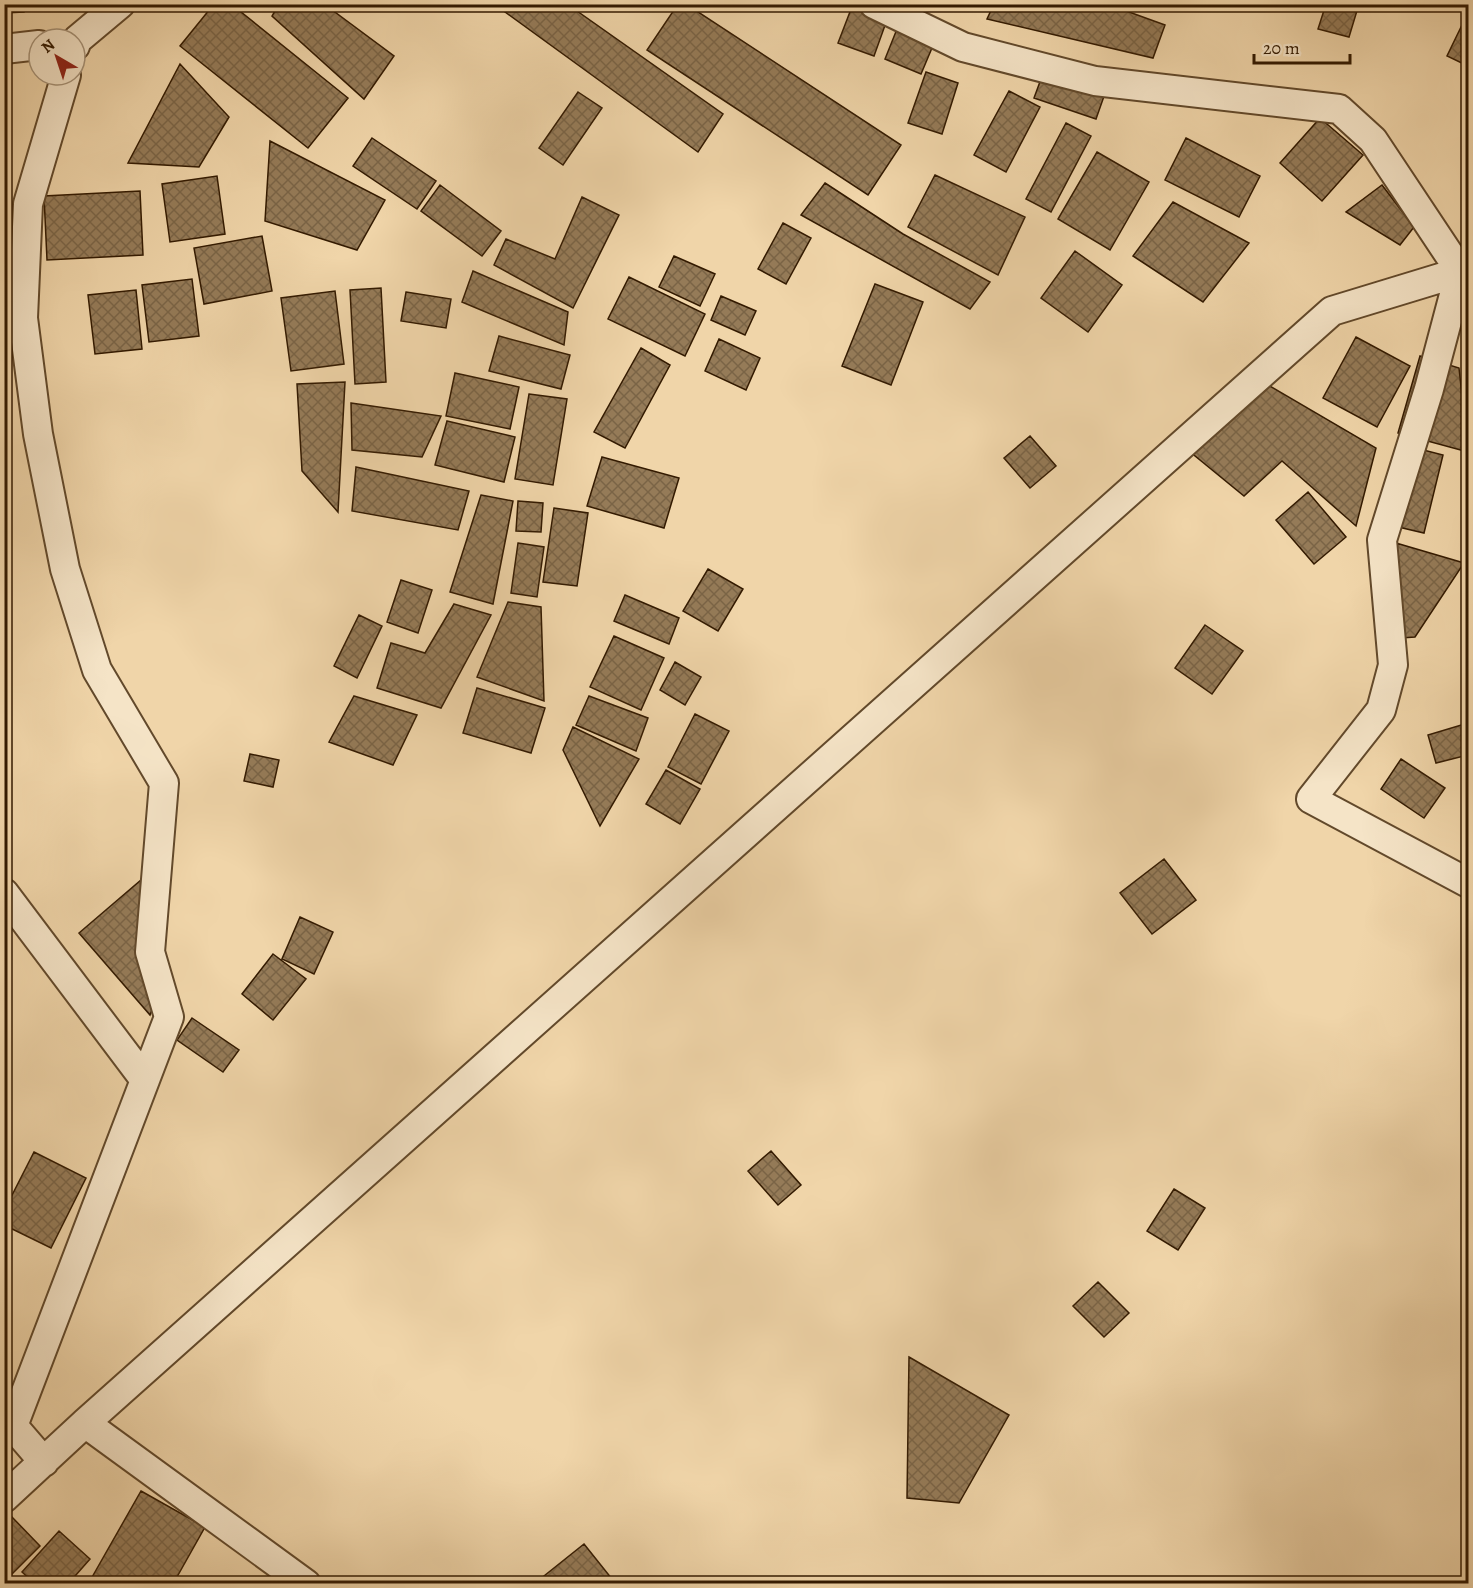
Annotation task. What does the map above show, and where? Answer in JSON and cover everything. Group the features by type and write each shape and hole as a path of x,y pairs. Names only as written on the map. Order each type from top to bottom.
{"street":[{"path":"87,32 120,4"},
{"path":"874,4 963,47 1095,81 1339,109 1373,140 1466,271"},
{"path":"4,49 27,46"},
{"path":"44,1462 13,1426 169,1017 150,952 164,783 98,670 65,569 38,434 23,318 28,204 62,87"},
{"path":"1466,271 1382,540 1393,665 1381,710 1311,799 1468,884"},
{"path":"4,1498 85,1423 1332,310 1466,271"},
{"path":"4,892 145,1080"},
{"path":"85,1423 306,1584"}],"building":[{"path":"4,4 25,4 24,12 4,13"},
{"path":"214,4 231,4 348,98 308,148 180,46"},
{"path":"279,4 324,4 394,56 364,99 272,16"},
{"path":"494,4 567,4 723,114 698,152"},
{"path":"678,4 686,4 901,145 868,195 647,50"},
{"path":"853,4 888,17 874,56 838,43"},
{"path":"994,4 1107,4 1165,25 1153,58 987,19"},
{"path":"1326,4 1359,4 1349,37 1318,29"},
{"path":"903,14 940,29 921,74 885,59"},
{"path":"1462,25 1468,28 1468,66 1447,56"},
{"path":"1048,60 1109,82 1096,119 1034,98"},
{"path":"180,64 229,117 199,167 128,163"},
{"path":"926,72 958,83 942,134 908,123"},
{"path":"1009,91 1040,107 1006,172 974,155"},
{"path":"578,92 602,108 563,165 539,148"},
{"path":"1320,118 1363,155 1322,201 1280,163"},
{"path":"1066,123 1091,136 1051,212 1026,199"},
{"path":"372,138 436,181 417,209 353,166"},
{"path":"1186,138 1260,176 1239,217 1165,180"},
{"path":"270,141 385,200 357,250 265,221"},
{"path":"1097,152 1149,182 1110,250 1058,219"},
{"path":"935,175 1025,217 998,275 908,227"},
{"path":"217,176 225,234 170,242 162,184"},
{"path":"825,183 903,234 990,282 970,309 801,215"},
{"path":"440,185 501,231 482,256 421,211"},
{"path":"1382,185 1414,227 1400,245 1346,212"},
{"path":"140,191 143,255 47,260 44,196"},
{"path":"582,197 619,215 573,308 494,265 506,239 555,259"},
{"path":"1173,202 1249,243 1203,302 1133,256"},
{"path":"783,223 811,238 786,284 758,269"},
{"path":"262,236 272,291 204,304 194,248"},
{"path":"1075,251 1122,285 1088,332 1041,298"},
{"path":"674,256 715,274 700,306 659,287"},
{"path":"473,271 568,312 564,345 462,302"},
{"path":"629,277 705,314 685,356 608,319"},
{"path":"192,279 199,336 149,342 142,285"},
{"path":"875,284 923,302 891,385 842,366"},
{"path":"381,288 386,382 355,384 350,290"},
{"path":"136,290 142,349 95,354 88,295"},
{"path":"335,291 344,364 291,371 281,298"},
{"path":"406,292 451,299 446,328 401,321"},
{"path":"721,296 756,311 745,335 711,320"},
{"path":"499,336 570,355 561,389 489,371"},
{"path":"1356,337 1410,366 1377,427 1323,398"},
{"path":"719,339 760,358 746,390 705,371"},
{"path":"641,348 670,365 625,448 594,432"},
{"path":"1420,356 1459,368 1468,452 1398,433"},
{"path":"455,373 519,387 510,429 446,416"},
{"path":"1256,378 1376,448 1356,526 1282,461 1244,496 1178,442"},
{"path":"345,382 338,512 302,471 297,384"},
{"path":"529,394 567,399 553,485 515,479"},
{"path":"351,403 441,416 422,457 352,450"},
{"path":"447,421 515,437 504,482 435,465"},
{"path":"1030,436 1056,466 1030,488 1004,458"},
{"path":"1400,444 1443,455 1424,533 1381,523"},
{"path":"602,457 679,478 664,528 587,506"},
{"path":"356,467 469,491 458,530 352,511"},
{"path":"1308,492 1346,537 1314,564 1276,520"},
{"path":"481,495 513,501 493,604 450,592"},
{"path":"518,501 543,503 541,532 516,531"},
{"path":"554,508 588,513 577,586 543,582"},
{"path":"518,543 544,547 537,597 511,593"},
{"path":"1396,543 1464,563 1415,637 1401,638"},
{"path":"708,569 743,589 718,631 683,611"},
{"path":"401,580 432,590 418,633 387,622"},
{"path":"625,595 679,618 669,644 614,621"},
{"path":"508,602 541,607 544,701 477,677"},
{"path":"454,604 491,615 441,708 377,688 391,643 425,653"},
{"path":"359,615 382,626 357,678 334,666"},
{"path":"1205,625 1243,651 1212,694 1175,668"},
{"path":"614,636 664,658 641,710 590,687"},
{"path":"675,662 701,677 685,705 660,690"},
{"path":"477,688 545,708 531,753 463,733"},
{"path":"354,696 417,715 393,765 329,742"},
{"path":"589,696 648,718 636,751 576,725"},
{"path":"695,714 729,731 701,784 668,767"},
{"path":"1468,723 1468,755 1436,763 1428,735"},
{"path":"573,727 639,759 600,826 563,750"},
{"path":"250,754 279,760 273,787 244,781"},
{"path":"1401,759 1445,788 1424,818 1381,789"},
{"path":"666,770 700,789 680,824 646,804"},
{"path":"1164,859 1196,900 1152,934 1120,893"},
{"path":"141,880 156,1000 150,1015 79,933"},
{"path":"300,917 333,932 314,974 282,959"},
{"path":"273,954 306,979 273,1020 242,994"},
{"path":"192,1018 239,1050 223,1072 177,1040"},
{"path":"771,1151 801,1185 778,1205 748,1171"},
{"path":"34,1152 86,1178 51,1248 4,1225 4,1211"},
{"path":"1174,1189 1205,1208 1178,1250 1147,1231"},
{"path":"1098,1282 1129,1313 1104,1337 1073,1306"},
{"path":"909,1357 1009,1415 959,1503 907,1498"},
{"path":"141,1491 205,1527 173,1584 98,1584 91,1579"},
{"path":"11,1516 40,1546 4,1582 4,1523"},
{"path":"59,1531 90,1559 68,1584 35,1584 22,1572"},
{"path":"584,1544 616,1584 534,1584"}]}
